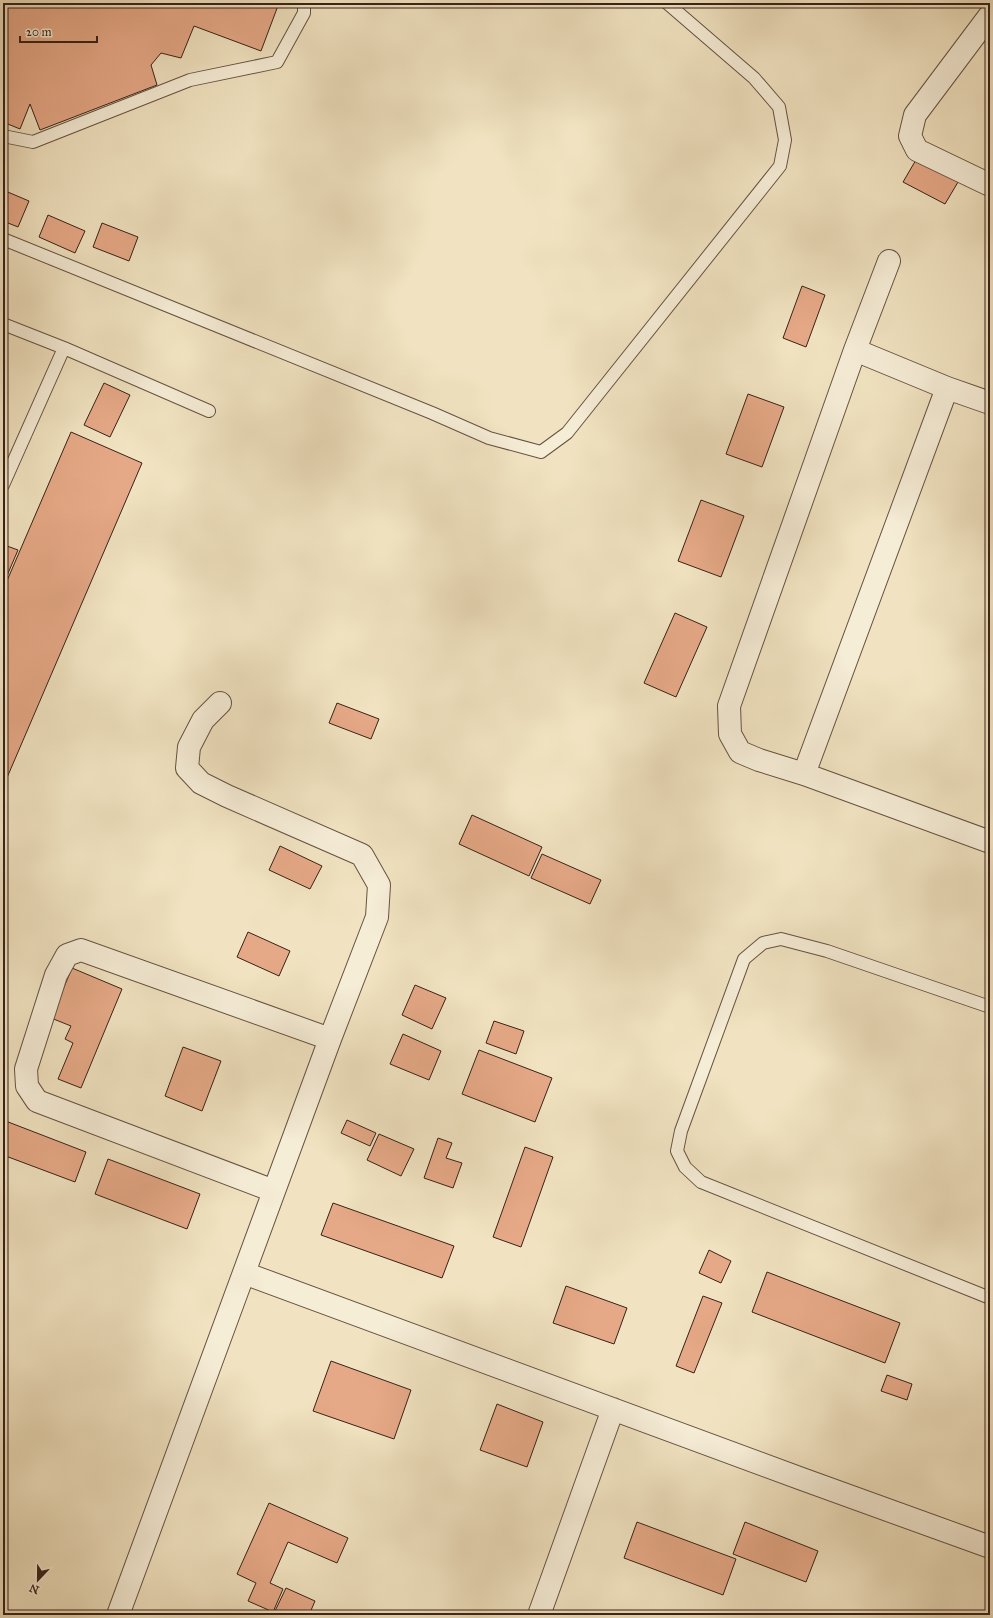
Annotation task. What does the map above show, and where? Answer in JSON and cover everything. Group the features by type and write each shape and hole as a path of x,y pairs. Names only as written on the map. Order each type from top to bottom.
{"street":[{"path":"990,15 915,115 910,136 917,150 990,186"},
{"path":"889,261 855,350 729,706 730,734 740,752 759,760 804,774 990,842"},
{"path":"855,350 948,388 990,403"},
{"path":"804,774 948,388"},
{"path":"118,1615 330,1039 377,917 379,885 362,855 227,796 201,783 187,768 189,746 203,720 220,703"},
{"path":"274,1191 37,1101 27,1086 26,1069 56,976 67,955 81,950 330,1039"},
{"path":"244,1273 990,1547"},
{"path":"539,1615 612,1409"}],"lane":[{"path":"3,136 33,142 190,80 277,62 304,13 304,3"},
{"path":"3,239 432,413 489,438 541,452 567,433 780,166 785,140 779,107 754,78 667,3"},
{"path":"3,324 64,348 209,412"},
{"path":"3,485 64,348"},
{"path":"990,1007 827,950 781,939 763,943 744,959 681,1130 677,1151 685,1167 701,1182 990,1298"}],"building":[{"path":"3,3 279,3 261,51 194,26 181,58 161,53 151,65 157,85 40,130 30,104 20,129 3,122"},
{"path":"920,153 961,177 945,204 903,182"},
{"path":"3,190 29,201 18,227 3,221"},
{"path":"48,215 85,231 75,253 39,237"},
{"path":"102,223 138,237 129,261 93,247"},
{"path":"802,286 825,295 806,347 783,338"},
{"path":"104,383 130,395 110,437 84,425"},
{"path":"748,394 784,407 762,467 726,454"},
{"path":"71,432 142,463 3,787 3,590"},
{"path":"701,500 744,516 721,577 678,561"},
{"path":"7,546 18,550 3,585 3,556"},
{"path":"675,613 707,627 676,697 644,683"},
{"path":"337,703 379,719 371,739 329,723"},
{"path":"472,815 542,847 529,876 459,844"},
{"path":"280,846 322,866 310,889 269,870"},
{"path":"542,854 601,880 590,904 531,878"},
{"path":"248,932 290,951 279,976 237,957"},
{"path":"72,968 122,989 81,1088 58,1079 73,1043 65,1039 71,1026 51,1018"},
{"path":"415,985 446,998 432,1029 402,1015"},
{"path":"494,1021 524,1031 516,1054 486,1043"},
{"path":"403,1034 441,1051 429,1080 390,1064"},
{"path":"183,1047 221,1061 202,1111 165,1096"},
{"path":"479,1050 552,1078 535,1122 462,1094"},
{"path":"3,1120 86,1152 75,1182 3,1155"},
{"path":"347,1120 376,1133 370,1146 341,1133"},
{"path":"379,1134 414,1149 401,1176 367,1160"},
{"path":"438,1138 452,1143 446,1158 462,1163 453,1188 424,1178"},
{"path":"525,1147 553,1157 521,1247 493,1237"},
{"path":"108,1159 200,1194 187,1229 95,1194"},
{"path":"333,1203 454,1246 442,1278 321,1235"},
{"path":"709,1250 731,1261 721,1283 699,1273"},
{"path":"767,1272 900,1323 885,1363 752,1312"},
{"path":"566,1286 627,1308 614,1344 553,1323"},
{"path":"703,1296 722,1303 694,1373 676,1366"},
{"path":"331,1361 411,1390 394,1439 313,1411"},
{"path":"887,1375 912,1384 907,1400 881,1391"},
{"path":"497,1404 543,1422 527,1467 480,1450"},
{"path":"269,1503 348,1538 337,1563 288,1542 270,1583 283,1589 273,1612 248,1601 256,1583 237,1574"},
{"path":"637,1522 736,1559 723,1595 624,1558"},
{"path":"745,1522 818,1551 806,1582 733,1554"},
{"path":"286,1588 315,1601 309,1615 284,1615 275,1611"}]}
